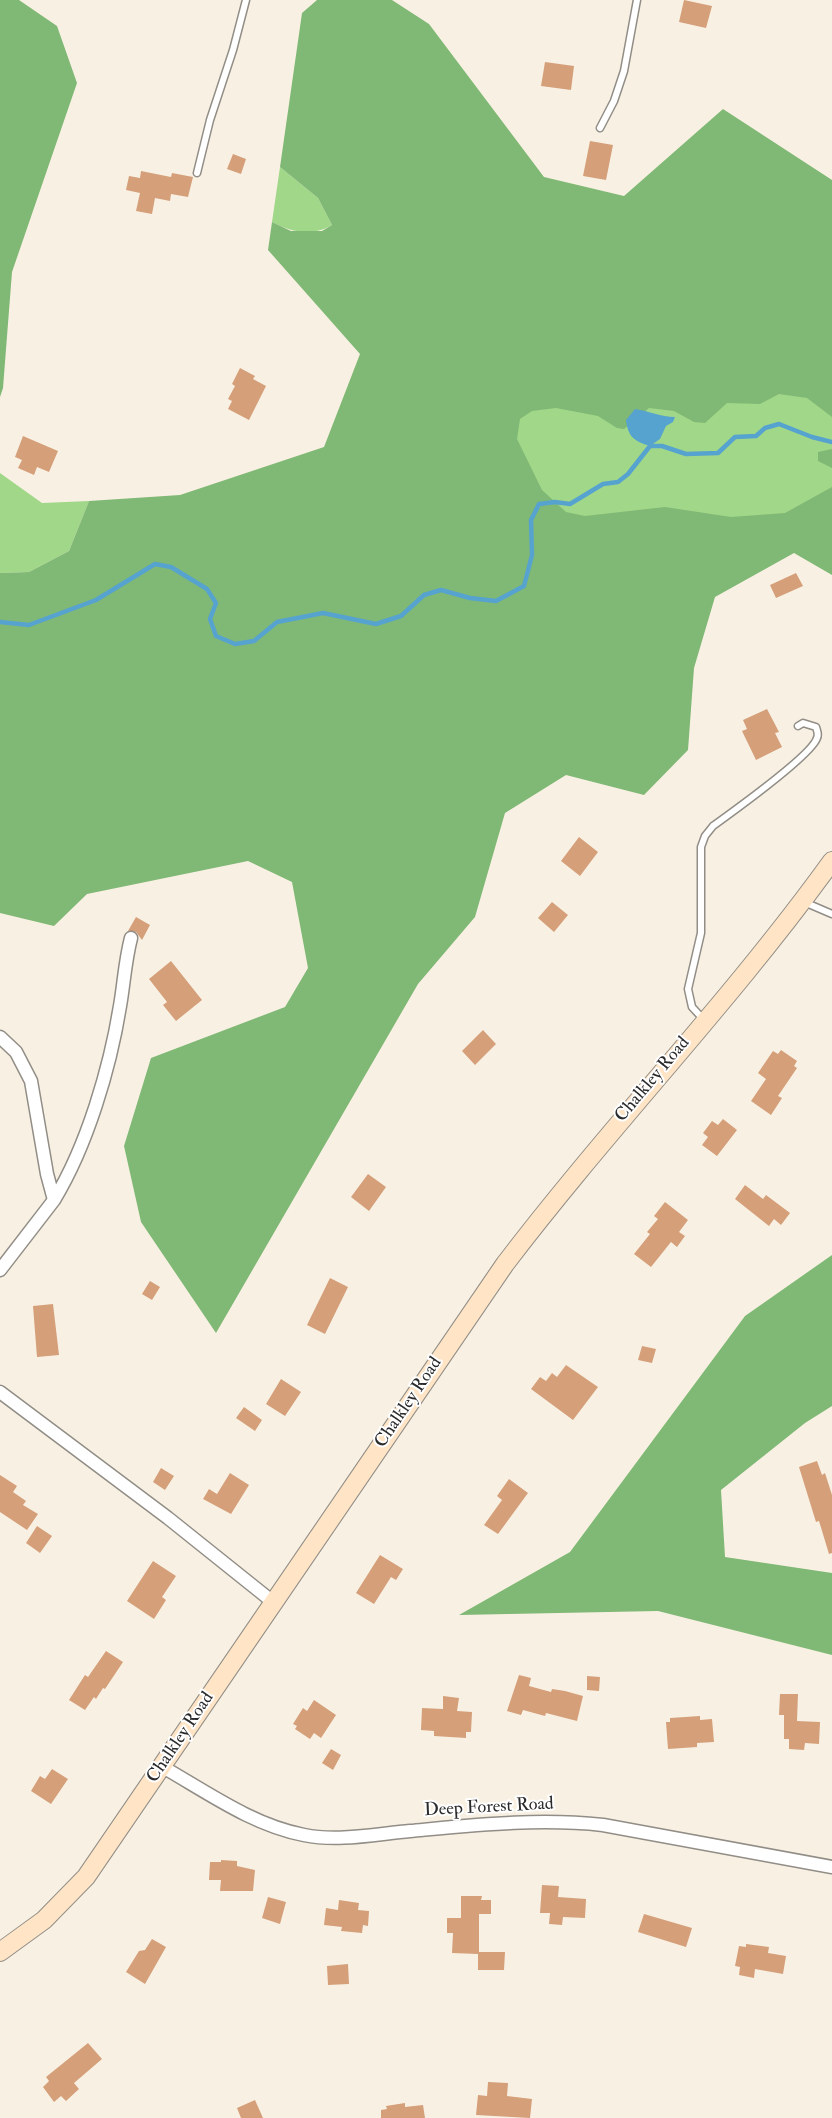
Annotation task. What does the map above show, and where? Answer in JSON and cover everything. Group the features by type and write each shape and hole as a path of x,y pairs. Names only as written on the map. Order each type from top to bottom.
{"street":[{"name":"Chalkley Road","path":"0,1952 44,1920 86,1877 505,1264 573,1176 773,940 832,861"},
{"path":"1,1265 54,1200 72,1166 104,1082 120,1006 125,963 131,938"},
{"path":"0,1037 16,1052 31,1081 47,1174 54,1200"},
{"path":"0,1392 168,1518 273,1602"},
{"name":"Deep Forest Road","path":"161,1766 256,1819 283,1830 306,1836 335,1838 532,1820 572,1822 613,1827 832,1867"}],"lane":[{"path":"197,173 210,120 233,50 246,0"},
{"path":"600,128 614,101 624,71 637,0"},
{"path":"704,1020 692,1007 688,988 701,933 701,847 705,836 713,826 798,760 817,740 816,727 803,723 798,726"},
{"path":"802,902 832,914"}],"green space":[{"path":"0,0 19,0 57,26 77,83 12,272 3,388 0,397"},
{"path":"317,0 392,0 429,24 544,177 624,196 723,109 832,180 832,417 807,398 779,394 760,404 727,403 705,423 694,422 674,411 649,408 624,429 617,428 598,416 556,408 532,411 520,419 517,439 542,490 566,512 585,516 665,507 731,517 785,513 832,487 832,575 794,553 715,597 694,668 688,750 644,795 566,775 505,813 475,917 418,984 216,1333 141,1222 124,1146 151,1058 285,1007 308,968 292,882 248,861 87,894 54,926 0,913 0,573 29,572 69,551 89,501 180,495 324,447 360,354 268,250 272,222 291,231 322,231 332,225 318,198 280,167 302,13"},
{"path":"280,167 318,198 332,225 317,231 302,232 294,231 272,222"},
{"path":"403,237 832,379 832,505 804,515 639,537 556,520"},
{"path":"832,449 832,468 818,461 818,452"},
{"path":"0,473 42,503 89,501 69,551 29,572 0,573"},
{"path":"832,1255 832,1406 805,1423 721,1490 725,1557 832,1573 832,1655 658,1611 459,1615 570,1552 745,1316"}],"water":[{"path":"635,409 675,417 673,422 666,426 660,439 650,446 633,438 628,431 626,420"}],"building":[{"path":"684,0 712,6 706,28 679,22"},
{"path":"545,62 574,66 571,90 541,86"},
{"path":"590,141 613,145 606,180 583,176"},
{"path":"233,154 246,159 241,174 227,169"},
{"path":"141,171 171,177 172,173 193,177 188,197 171,194 170,201 155,198 152,214 136,211 140,193 126,190 129,176 140,178"},
{"path":"240,368 255,376 253,379 266,386 249,420 228,409 232,401 228,399 235,386 232,384"},
{"path":"23,436 58,451 49,472 37,467 34,475 18,468 22,460 15,457"},
{"path":"796,573 803,586 776,598 770,585"},
{"path":"767,709 779,732 775,733 782,747 756,760 742,731 747,729 743,720"},
{"path":"579,837 598,852 580,876 561,861"},
{"path":"552,902 568,915 554,932 538,918"},
{"path":"136,917 150,925 142,940 136,932 128,931"},
{"path":"171,961 202,1000 176,1021 163,1005 167,1002 149,979"},
{"path":"483,1030 496,1044 475,1065 462,1051"},
{"path":"781,1050 797,1061 794,1066 797,1068 778,1096 782,1098 771,1115 751,1101 766,1079 758,1073 773,1051 778,1054"},
{"path":"723,1119 737,1130 717,1156 702,1145 708,1137 703,1133 712,1121 718,1125"},
{"path":"368,1174 386,1187 369,1211 351,1197"},
{"path":"745,1185 763,1199 766,1195 790,1213 781,1225 774,1219 769,1226 735,1199"},
{"path":"665,1202 688,1220 679,1232 685,1236 677,1247 671,1242 651,1267 634,1254 650,1234 647,1232 658,1219 654,1216"},
{"path":"330,1278 348,1287 325,1334 307,1325"},
{"path":"150,1281 160,1287 152,1300 142,1294"},
{"path":"53,1304 59,1355 37,1357 33,1306"},
{"path":"642,1346 656,1349 652,1363 638,1360"},
{"path":"566,1365 598,1387 573,1420 531,1389 540,1377 546,1381 552,1373 557,1377"},
{"path":"281,1379 301,1392 285,1416 266,1404"},
{"path":"244,1407 262,1420 255,1431 236,1418"},
{"path":"817,1461 822,1475 825,1473 832,1495 832,1553 829,1554 819,1521 816,1522 799,1467"},
{"path":"161,1468 174,1476 165,1490 153,1482"},
{"path":"230,1473 249,1485 231,1514 203,1499 209,1489 217,1494"},
{"path":"0,1475 17,1486 13,1492 26,1501 23,1505 38,1514 27,1530 0,1512"},
{"path":"509,1479 528,1493 498,1534 484,1525 502,1500 497,1496"},
{"path":"37,1526 52,1536 40,1553 26,1543"},
{"path":"380,1555 403,1569 396,1580 391,1577 374,1604 356,1593"},
{"path":"153,1561 176,1576 162,1597 166,1600 154,1619 127,1601"},
{"path":"106,1651 123,1662 105,1689 103,1688 96,1699 94,1697 85,1710 69,1700 85,1675 88,1677"},
{"path":"519,1675 531,1678 529,1686 551,1692 552,1689 583,1696 577,1721 546,1713 545,1716 523,1710 521,1715 507,1711"},
{"path":"587,1676 600,1677 599,1691 587,1690"},
{"path":"780,1694 798,1694 797,1721 820,1722 819,1744 805,1743 804,1750 789,1749 789,1739 784,1739 784,1715 779,1715"},
{"path":"443,1696 459,1698 457,1711 472,1712 471,1732 466,1732 466,1738 434,1736 434,1731 421,1730 422,1708 443,1709"},
{"path":"314,1700 336,1715 321,1738 314,1733 310,1739 295,1729 297,1726 293,1724 303,1708 307,1711"},
{"path":"700,1716 700,1720 712,1719 714,1742 697,1743 697,1747 668,1749 666,1722 670,1722 670,1718"},
{"path":"331,1749 341,1755 333,1770 322,1763"},
{"path":"52,1769 68,1779 51,1804 31,1791 40,1776 45,1779"},
{"path":"221,1860 237,1861 237,1866 255,1870 253,1891 220,1891 221,1880 209,1880 210,1862 221,1862"},
{"path":"542,1885 559,1886 558,1897 586,1899 585,1918 563,1917 562,1925 549,1924 550,1913 540,1913"},
{"path":"461,1896 482,1896 481,1900 491,1900 491,1914 479,1914 479,1952 505,1952 504,1970 478,1970 478,1954 452,1953 453,1933 447,1933 447,1918 461,1918"},
{"path":"268,1897 286,1902 280,1924 262,1918"},
{"path":"339,1900 359,1903 358,1910 369,1911 368,1926 363,1925 362,1933 341,1931 342,1927 324,1925 326,1908 338,1910"},
{"path":"644,1914 692,1928 686,1947 638,1932"},
{"path":"152,1939 166,1947 145,1984 126,1972 139,1951 145,1950"},
{"path":"746,1944 769,1947 768,1953 786,1956 783,1974 755,1969 754,1978 739,1975 740,1967 735,1966 739,1946 746,1947"},
{"path":"348,1964 349,1984 328,1985 327,1966"},
{"path":"88,2043 102,2059 74,2083 79,2089 66,2101 61,2096 54,2102 43,2087 49,2081 46,2077"},
{"path":"488,2082 508,2083 507,2096 532,2099 530,2118 476,2115 478,2095 487,2096"},
{"path":"255,2100 263,2118 241,2118 237,2108"},
{"path":"405,2103 405,2107 423,2105 425,2118 381,2118 381,2110 387,2109 386,2106"}],"waterway":[{"path":"0,622 29,625 96,600 155,564 171,567 207,589 216,603 210,619 216,636 235,644 254,641 277,622 323,613 376,624 401,616 424,595 441,590 470,598 496,601 524,586 532,555 531,520 539,504 555,502 570,504 603,484 618,482 628,474 650,446 662,446 686,454 718,453 735,437 756,436 765,428 779,424 812,437 832,442"}]}
